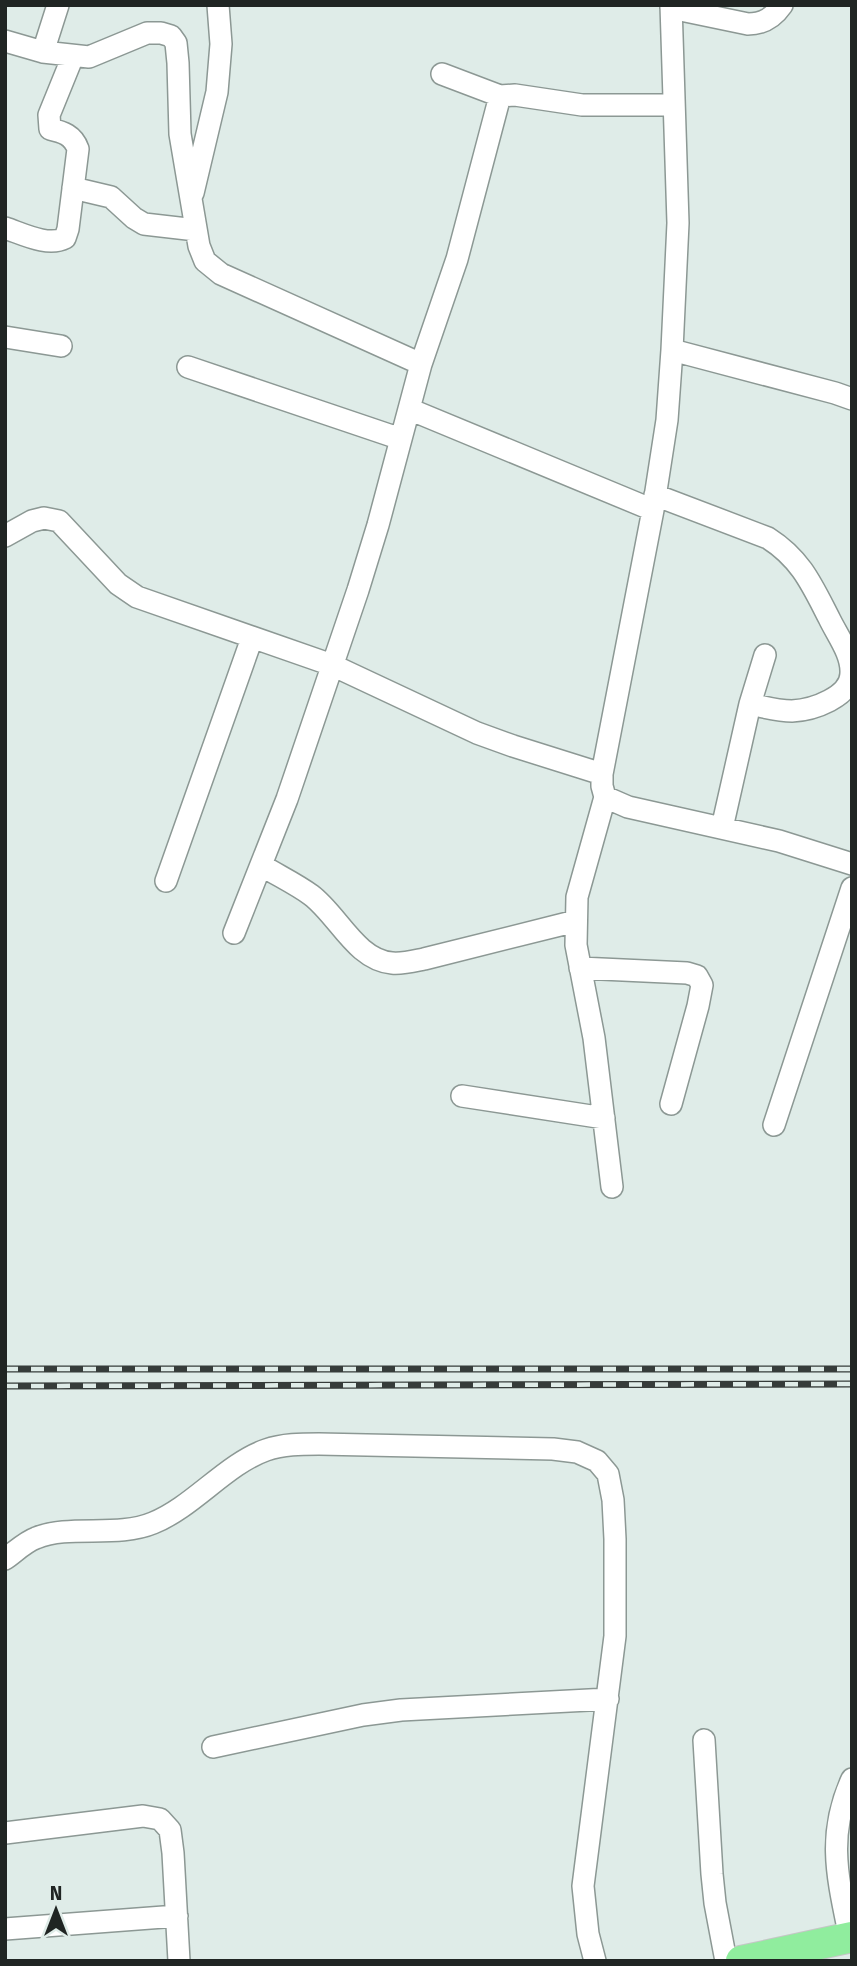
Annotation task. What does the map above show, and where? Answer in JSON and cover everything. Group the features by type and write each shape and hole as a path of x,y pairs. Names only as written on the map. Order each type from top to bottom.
{"highway":[{"path":"741,1961 841,1946"}],"street":[{"path":"43,52 58,5"},
{"path":"191,201 217,92 221,44 218,5"},
{"path":"612,1186 594,1038 576,945 577,897 605,797 602,774 667,420 678,223 671,7 748,23 760,23 775,15 782,5"},
{"path":"5,41 43,52 89,57 147,33 171,36 176,43 177,53 180,134 199,246 205,261 221,274 421,364"},
{"path":"5,228 46,241 58,242 65,238 78,149 75,141 68,135 51,129 49,115 73,56"},
{"path":"442,74 500,96 516,95 582,105 674,105"},
{"path":"234,933 286,799 362,577 421,364 457,259 500,96"},
{"path":"73,188 111,197 144,224 196,230"},
{"path":"5,337 61,346"},
{"path":"672,350 852,399"},
{"path":"188,368 401,439"},
{"path":"410,409 654,502 768,538 783,548 810,580 849,659 852,675 846,688 833,698 809,709 774,710 750,704"},
{"path":"5,536 32,521 44,518 59,521 118,584 137,597 332,665 477,733 602,774"},
{"path":"166,881 252,638"},
{"path":"722,828 750,704 765,655"},
{"path":"605,797 628,807 779,841 852,863"},
{"path":"261,864 312,895 361,948 375,958 390,963 424,959 576,921"},
{"path":"774,1125 852,888"},
{"path":"580,968 688,973 697,976 702,985 698,1006 671,1104"},
{"path":"462,1096 604,1118"},
{"path":"5,1559 36,1538 52,1534 127,1530 152,1524 173,1513 250,1458 266,1450 288,1445 512,1448 577,1452 597,1461 608,1474 612,1500 615,1539 615,1636 583,1886 588,1934 595,1961"},
{"path":"213,1747 363,1715 401,1710 608,1699"},
{"path":"704,1740 712,1874 726,1961"},
{"path":"841,1946 835,1845 842,1800 852,1779"},
{"path":"5,1833 144,1816 160,1819 170,1830 179,1961"},
{"path":"5,1929 177,1916"}],"railway":[{"path":"5,1369 852,1369"},
{"path":"5,1386 852,1384"}]}
